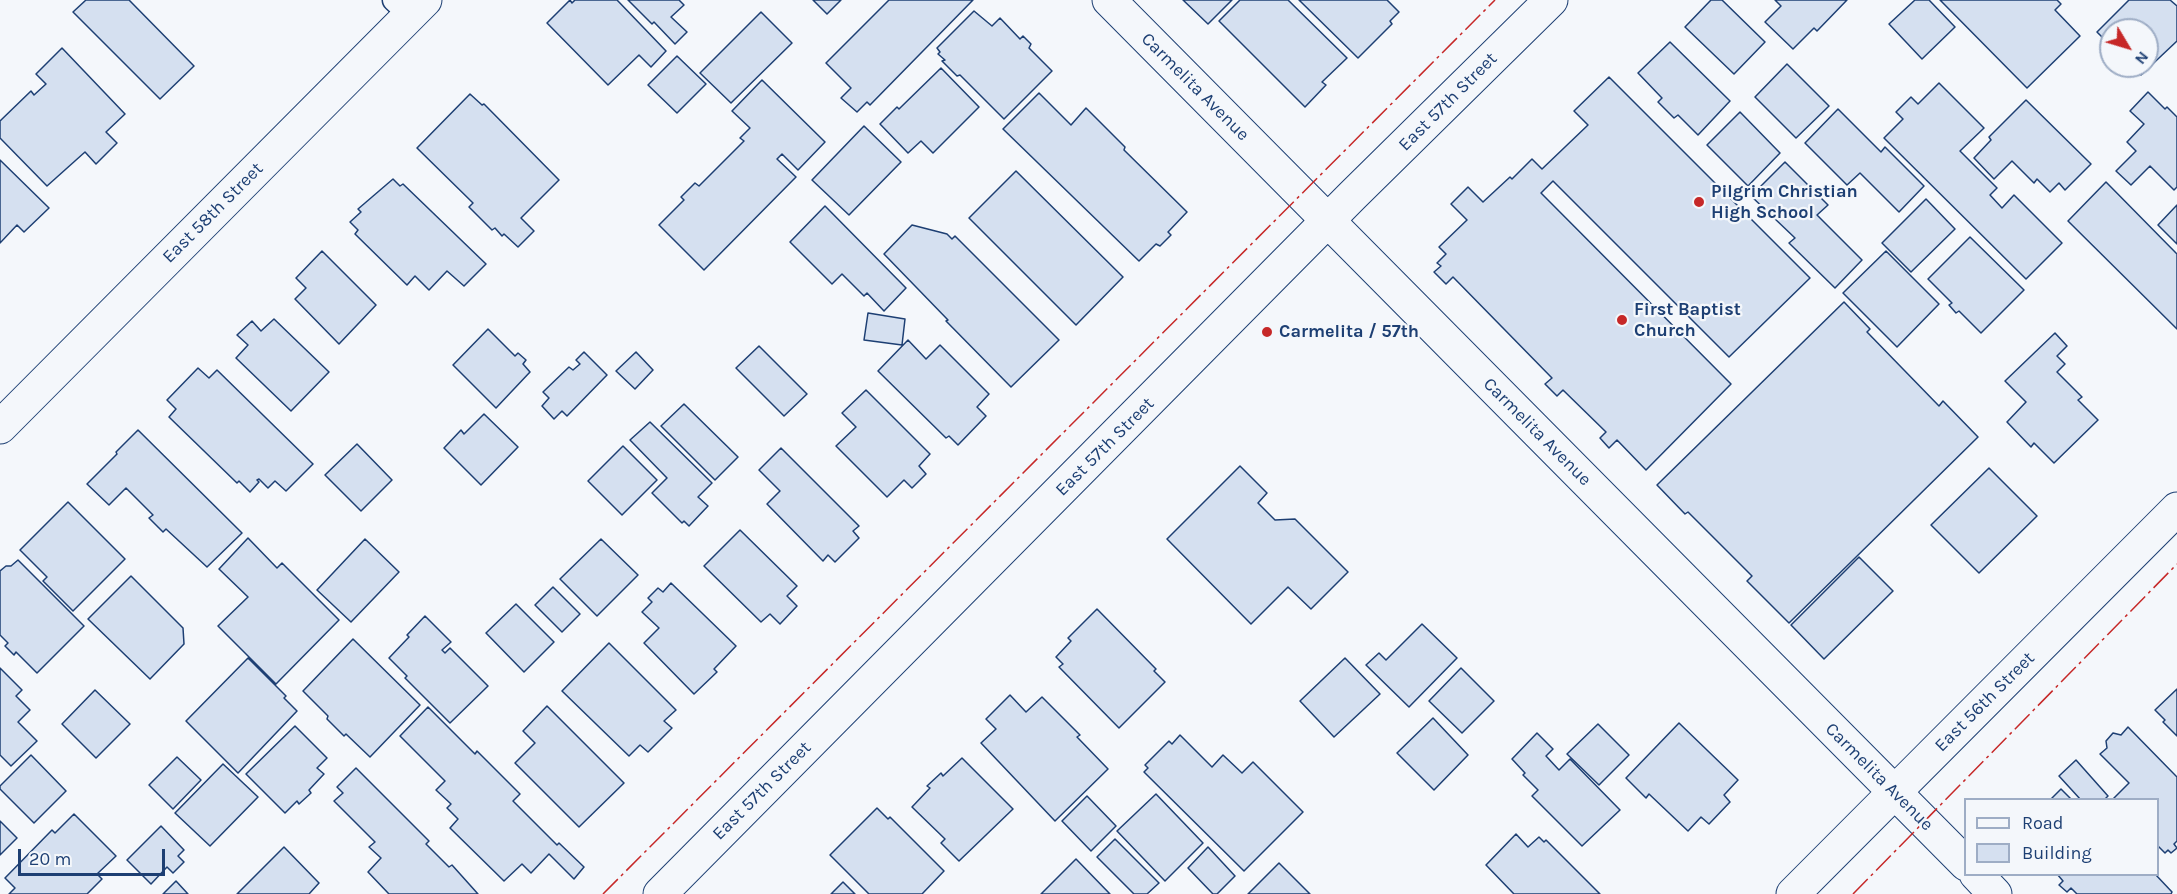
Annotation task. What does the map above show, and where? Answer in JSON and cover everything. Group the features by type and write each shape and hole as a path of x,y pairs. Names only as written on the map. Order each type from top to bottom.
{"street":[{"name":"Carmelita Avenue","path":"1109,0 1964,863"},
{"name":"East 57th Street","path":"660,894 1327,221 1551,0"},
{"name":"East 58th Street","path":"0,427 410,5"},
{"name":"East 56th Street","path":"1793,894 2177,509"},
{"path":"1978,876 1995,894"}],"building":[{"path":"86,0 129,0 194,66 160,99 73,12"},
{"path":"570,0 572,3 575,0 617,0 666,51 651,67 639,55 608,85 547,23"},
{"path":"628,0 679,0 684,5 671,17 687,32 675,44"},
{"path":"813,0 841,0 827,14"},
{"path":"889,0 973,0 870,105 867,102 857,112 841,98 851,88 826,63"},
{"path":"1183,0 1232,0 1208,24"},
{"path":"1240,0 1288,0 1347,58 1322,82 1326,85 1305,107 1219,21"},
{"path":"1299,0 1387,0 1399,12 1390,21 1392,24 1358,58"},
{"path":"1711,0 1722,0 1765,42 1734,74 1685,27"},
{"path":"1775,0 1847,0 1817,31 1814,28 1793,49 1765,22 1781,6"},
{"path":"1915,0 1929,0 1955,27 1922,59 1889,24"},
{"path":"1940,0 2057,0 2061,4 2055,10 2080,36 2027,88"},
{"path":"2129,0 2170,0 2177,6 2177,41 2159,58 2159,18 2111,18"},
{"path":"974,11 992,26 1000,18 1020,39 1023,36 1031,44 1029,48 1052,71 1004,119 960,75 957,76 938,54 940,52 937,48"},
{"path":"761,12 792,43 731,103 700,73"},
{"path":"1670,42 1730,101 1698,135 1678,115 1674,118 1658,102 1662,98 1638,73"},
{"path":"62,48 125,114 106,132 117,143 96,164 85,152 47,186 0,138 0,121 31,91 34,95 46,84 36,74"},
{"path":"677,56 706,84 677,113 648,85"},
{"path":"1787,64 1829,106 1796,138 1755,97"},
{"path":"941,68 979,107 933,153 921,141 908,153 880,124"},
{"path":"1609,77 1810,278 1729,357 1553,181 1541,193 1731,384 1646,470 1617,440 1609,448 1600,438 1606,432 1563,390 1557,396 1545,384 1552,378 1453,277 1446,284 1434,272 1441,266 1437,263 1446,254 1439,247 1467,220 1451,204 1468,187 1483,202 1510,177 1512,179 1532,159 1542,169 1588,125 1574,111"},
{"path":"762,80 825,142 798,170 782,154 777,159 796,177 704,270 659,225 684,200 681,197 695,183 699,186 744,141 740,138 750,128 732,111"},
{"path":"1939,83 1984,128 1960,151 1997,188 1990,195 2002,208 2014,195 2062,243 2026,279 1884,138 1903,119 1896,112 1911,97 1918,104"},
{"path":"2148,92 2177,117 2177,187 2174,190 2150,166 2131,185 2116,171 2136,151 2127,142 2144,124 2130,111"},
{"path":"1039,93 1071,125 1086,108 1125,147 1124,150 1187,212 1168,232 1171,235 1160,246 1156,244 1139,261 1003,129"},
{"path":"470,94 482,105 484,104 559,180 521,218 534,231 518,247 495,228 492,230 469,207 473,203 417,148"},
{"path":"2026,100 2091,164 2065,190 2059,183 2050,192 2037,179 2034,183 2012,161 1994,179 1974,158 1991,140 1989,137"},
{"path":"1838,109 1881,152 1885,147 1924,186 1899,212 1860,173 1847,185 1805,143"},
{"path":"1740,112 1780,153 1748,186 1707,145"},
{"path":"864,126 901,162 849,215 812,180"},
{"path":"0,160 49,208 24,232 17,225 0,243"},
{"path":"1785,162 1828,205 1817,215 1862,260 1835,288 1789,243 1795,238 1751,196"},
{"path":"1016,171 1123,277 1076,325 969,218"},
{"path":"393,179 400,186 403,184 486,264 464,286 447,271 429,290 415,276 407,285 355,234 358,230 350,222 361,212 358,209"},
{"path":"2106,182 2177,254 2177,329 2068,221"},
{"path":"1926,199 1955,229 1911,272 1882,243"},
{"path":"2177,205 2177,244 2158,225"},
{"path":"825,206 906,288 884,311 867,293 864,296 842,274 832,284 790,242"},
{"path":"912,225 947,234 952,239 955,236 1059,340 1011,387 884,254"},
{"path":"1970,237 2024,290 1981,333 1959,311 1956,313 1949,305 1952,303 1928,279"},
{"path":"322,251 376,305 339,344 295,299 306,288 296,278"},
{"path":"1886,251 1939,304 1897,347 1843,293"},
{"path":"1844,302 1870,329 1867,332 1939,406 1943,401 1978,437 1789,623 1747,581 1752,576 1688,512 1685,514 1657,485"},
{"path":"868,313 905,319 902,345 864,340"},
{"path":"274,319 329,372 291,411 236,358 248,345 237,335 252,321 261,331"},
{"path":"488,329 515,356 518,353 526,360 523,364 530,372 496,408 453,365"},
{"path":"2055,333 2067,346 2057,356 2065,364 2057,372 2082,397 2078,400 2098,420 2054,463 2034,443 2031,447 2007,422 2026,402 2005,381"},
{"path":"908,340 926,359 940,345 989,394 977,407 986,416 958,445 949,436 946,438 878,371"},
{"path":"759,346 807,394 784,416 736,368"},
{"path":"584,352 607,375 567,416 562,411 554,419 542,406 549,398 543,392 569,367 573,370 580,364 576,360"},
{"path":"636,352 653,370 635,389 616,371"},
{"path":"198,368 209,378 217,370 313,464 286,491 275,481 268,488 259,479 250,492 239,481 237,483 169,417 176,409 167,400"},
{"path":"866,390 930,454 919,466 926,474 912,488 904,480 887,497 836,446 856,427 842,413"},
{"path":"684,404 738,457 715,480 661,426"},
{"path":"484,414 518,447 481,485 444,448 461,430 464,434"},
{"path":"650,422 712,483 698,497 708,506 689,526 684,521 682,523 652,493 667,478 630,440"},
{"path":"138,430 242,533 207,567 166,529 163,532 149,518 153,515 126,488 109,505 87,484"},
{"path":"357,444 392,480 361,511 325,475"},
{"path":"623,446 657,480 622,515 588,481"},
{"path":"781,448 859,526 853,531 859,538 835,562 828,555 823,561 767,504 780,491 759,470"},
{"path":"1240,466 1267,493 1258,503 1275,520 1295,519 1348,572 1311,609 1288,587 1251,624 1167,539"},
{"path":"1989,468 2037,516 1979,573 1931,525"},
{"path":"68,502 125,559 73,611 43,581 47,577 20,550"},
{"path":"740,530 797,586 787,596 797,606 780,624 770,614 761,622 704,566"},
{"path":"248,538 277,568 282,563 339,620 276,684 218,626 248,597 219,569"},
{"path":"365,539 399,572 351,622 317,590"},
{"path":"601,539 638,575 597,616 560,579"},
{"path":"1859,557 1893,591 1824,659 1791,625"},
{"path":"18,560 84,626 37,673 16,652 14,655 5,646 8,643 0,635 0,571"},
{"path":"131,576 183,628 184,644 150,679 88,619"},
{"path":"671,583 736,646 714,669 717,672 694,694 644,643 659,628 642,612 652,602 648,598 658,588 663,592"},
{"path":"553,587 580,614 562,632 535,605"},
{"path":"516,604 554,642 524,672 486,633"},
{"path":"1097,609 1156,669 1154,671 1165,682 1119,728 1059,667 1063,664 1056,657 1071,641 1068,638"},
{"path":"425,616 451,642 442,650 445,653 450,648 488,686 450,723 405,678 407,676 389,658"},
{"path":"1422,624 1457,658 1409,707 1366,665 1379,653 1386,660"},
{"path":"353,639 420,705 370,757 346,734 344,736 303,691"},
{"path":"609,643 676,710 664,721 672,728 648,752 640,745 629,756 562,691"},
{"path":"248,658 286,696 284,698 297,711 238,773 186,721"},
{"path":"1345,658 1380,694 1334,737 1300,701"},
{"path":"0,668 22,690 16,696 30,710 18,722 37,741 11,766 0,755"},
{"path":"1461,668 1494,701 1462,733 1429,701"},
{"path":"2177,689 2177,736 2155,710"},
{"path":"95,690 130,724 96,758 62,724"},
{"path":"1010,695 1026,712 1042,697 1080,735 1077,737 1108,769 1055,821 981,743 996,729 986,719"},
{"path":"547,706 624,783 579,827 515,763 535,743 523,731"},
{"path":"428,707 475,754 477,751 520,794 513,801 557,845 559,843 584,867 574,879 549,854 531,873 522,864 504,881 450,828 458,819 447,808 451,804 436,790 445,781 400,736"},
{"path":"1433,718 1468,755 1434,790 1397,753"},
{"path":"1679,723 1738,780 1724,795 1730,802 1709,824 1701,817 1688,831 1649,794 1646,798 1626,778"},
{"path":"1598,724 1629,755 1599,785 1567,754"},
{"path":"295,726 327,758 317,768 324,774 309,790 311,793 299,804 297,801 285,813 246,774"},
{"path":"2128,727 2177,777 2177,841 2174,844 2177,848 2171,853 2168,850 2165,853 2159,847 2159,798 2114,798 2129,783 2100,754 2107,748 2106,741 2113,733 2121,735"},
{"path":"1537,733 1553,749 1546,756 1559,770 1570,759 1620,810 1582,846 1532,796 1538,790 1523,775 1525,773 1512,759"},
{"path":"1180,735 1212,767 1223,755 1242,773 1253,762 1303,812 1244,871 1144,772 1148,768 1145,765 1169,741 1172,744"},
{"path":"31,755 66,791 34,823 0,789 0,786"},
{"path":"177,757 201,780 173,809 149,785"},
{"path":"962,758 1013,809 959,861 941,843 945,839 912,807 930,788 927,786 941,773 943,776"},
{"path":"2076,760 2108,796 2106,798 2079,798 2059,776"},
{"path":"223,764 258,797 210,846 175,813"},
{"path":"356,768 429,841 426,844 449,867 452,865 478,894 389,894 368,872 381,858 369,847 375,842 334,801 343,793 337,787"},
{"path":"2061,789 2070,798 2052,798"},
{"path":"1156,794 1203,843 1165,881 1117,831"},
{"path":"1087,796 1116,826 1091,851 1062,821"},
{"path":"877,808 888,819 890,817 944,871 922,894 869,894 830,855"},
{"path":"74,814 116,856 97,874 102,879 87,894 9,894 15,888 5,878 52,830 55,833"},
{"path":"0,821 17,838 0,855"},
{"path":"161,826 184,850 178,856 184,862 173,873 167,867 151,884 127,860"},
{"path":"1516,834 1528,847 1539,837 1544,842 1546,840 1600,894 1514,894 1486,865"},
{"path":"1115,839 1159,883 1147,894 1134,894 1097,857"},
{"path":"284,847 319,883 309,894 237,894"},
{"path":"1208,847 1235,876 1217,894 1213,894 1188,868"},
{"path":"1076,859 1110,894 1041,894"},
{"path":"1279,863 1310,894 1248,894"},
{"path":"2059,876 2157,876 2172,892 2171,894 2077,894 2071,888 2067,892 2059,885 2063,881"},
{"path":"176,881 188,894 163,894"},
{"path":"843,882 855,894 831,894"}],"power":[{"path":"603,894 1495,0"},
{"path":"1853,894 2177,564"}],"place":[{"name":"Pilgrim Christian High School","path":"1699,202"},
{"name":"First Baptist Church","path":"1622,320"},
{"name":"Carmelita / 57th","path":"1267,332"}]}
